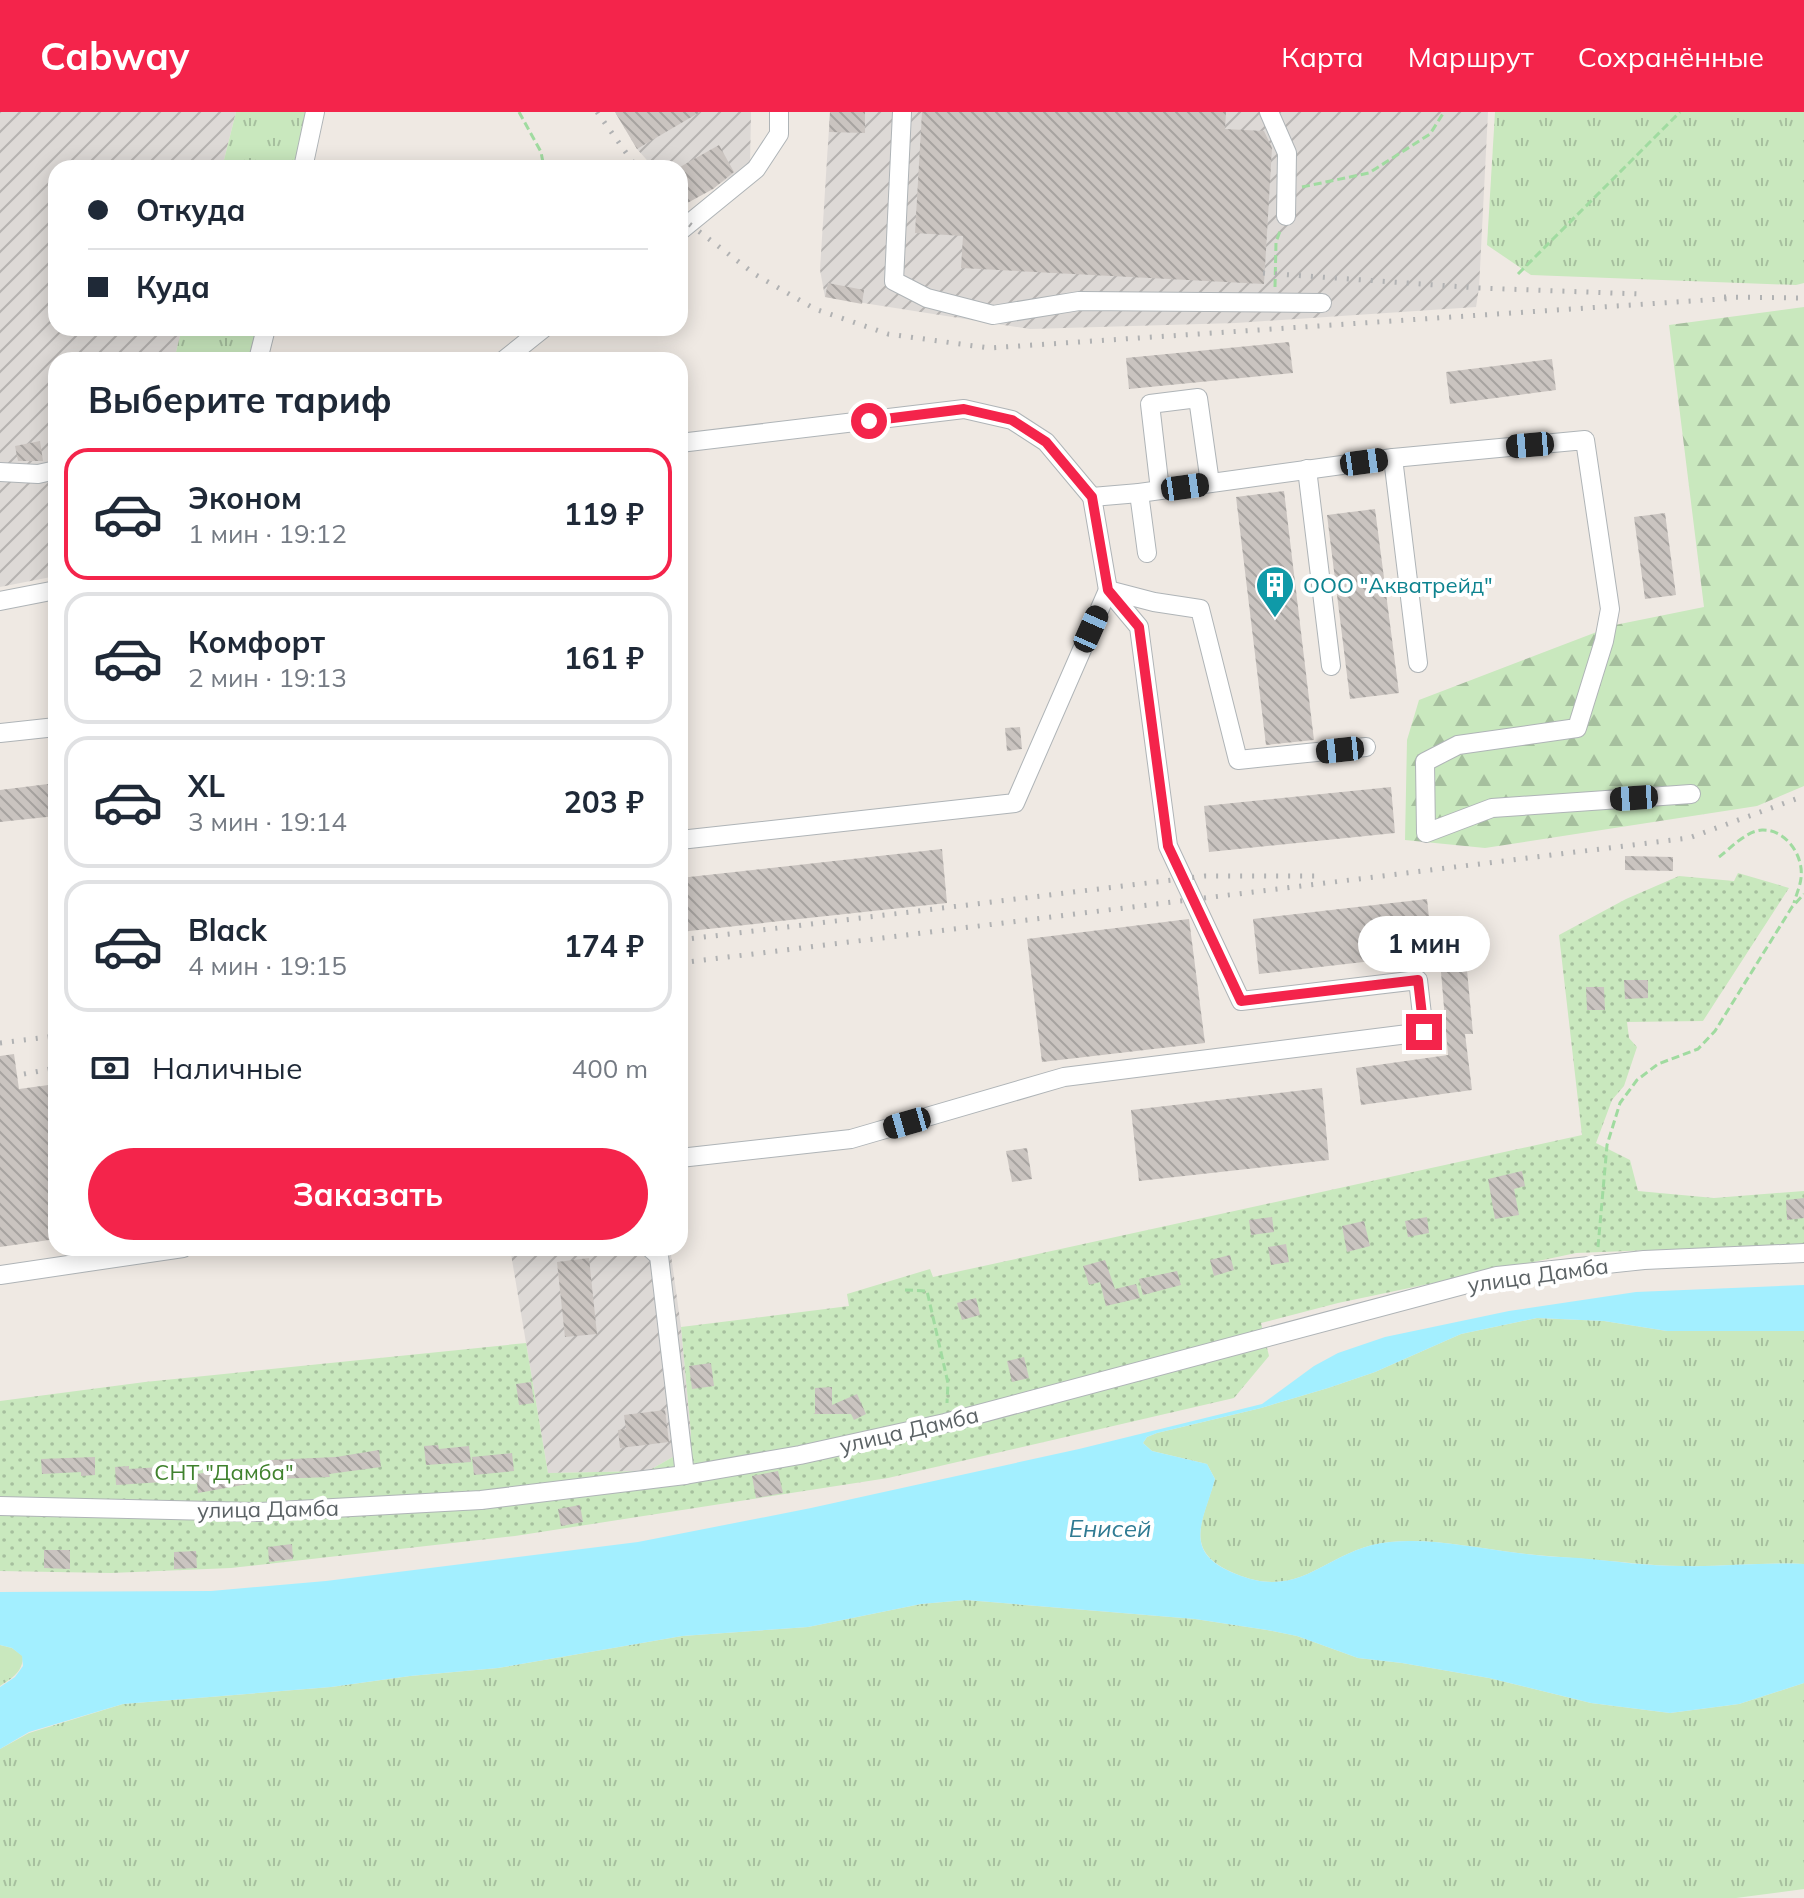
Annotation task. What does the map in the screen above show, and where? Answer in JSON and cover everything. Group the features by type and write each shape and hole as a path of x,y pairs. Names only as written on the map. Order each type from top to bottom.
{"street":[{"path":"305,160 315,112"},
{"path":"688,224 756,169 779,134 779,112"},
{"path":"902,112 894,281 927,298 993,315 1079,301 1322,303"},
{"path":"1269,112 1287,153 1286,216"},
{"path":"514,352 534,336"},
{"path":"1160,490 1150,404 1198,398 1210,483"},
{"path":"688,442 964,409 1012,420 1046,442 1092,497 1108,590 1139,627 1168,846 1241,1001 1418,980 1424,1032 1064,1077 851,1139 688,1157"},
{"path":"1092,497 1393,458 1585,440 1610,609 1604,641 1577,728 1458,745 1425,762 1426,833 1492,808 1691,794"},
{"path":"1393,458 1418,663"},
{"path":"1307,469 1331,666"},
{"path":"0,472 48,472"},
{"path":"1139,493 1147,553"},
{"path":"1108,590 1154,602 1200,609 1238,760 1366,747"},
{"path":"688,839 1015,803 1108,590"},
{"path":"0,601 48,592"},
{"path":"0,733 48,728"},
{"name":"улица Дамба","path":"0,1506 260,1512 481,1500 685,1475 800,1455 945,1423 1497,1276 1644,1260 1804,1253"},
{"path":"0,1275 129,1256"},
{"path":"659,1256 685,1475"}],"path":[{"path":"519,112 542,160"},
{"path":"1286,190 1369,173 1430,134 1444,112"},
{"path":"1518,274 1680,112"},
{"path":"1275,302 1276,242 1286,216"},
{"path":"1719,857 1741,839 1760,830 1780,833 1797,850 1802,875 1792,907"},
{"path":"1597,1265 1600,1199 1607,1145 1620,1103 1637,1080 1658,1064 1698,1049 1715,1031 1792,907 1804,894"},
{"path":"905,1290 927,1291 948,1383 945,1423"}],"shaded area":[{"path":"0,112 236,112 224,160 48,160 48,336 180,336 176,352 48,352 48,578 0,587"},
{"path":"615,112 751,112 750,166 688,202 688,160 647,160"},
{"path":"830,112 1488,112 1476,307 1236,323 1030,329 825,297 820,270"},
{"path":"511,1256 671,1256 691,1434 687,1449 648,1471 548,1473"}],"green space":[{"path":"236,112 310,112 298,160 224,160"},
{"path":"1495,112 1804,112 1804,283 1531,275 1487,245"},
{"path":"1804,307 1804,786 1757,806 1485,848 1405,840 1407,740 1419,700 1615,625 1704,607 1669,325"},
{"path":"180,336 255,336 252,352 176,352"},
{"name":"СНТ \"Дамба\"","path":"1738,873 1789,888 1703,1021 1627,1022 1629,1038 1637,1047 1624,1086 1612,1100 1596,1143 1630,1160 1638,1191 1714,1198 1804,1191 1804,1244 1576,1253 1338,1303 1261,1323 1269,1356 1234,1398 888,1478 515,1536 231,1568 111,1573 0,1571 0,1401 145,1382 526,1343 548,1473 648,1471 687,1449 691,1434 681,1327 849,1306 847,1294 930,1269 933,1277 1582,1135 1559,935 1626,899 1679,876 1734,881"},
{"path":"1537,1318 1604,1321 1667,1331 1804,1331 1804,1564 1658,1565 1406,1541 1368,1546 1298,1578 1280,1582 1260,1581 1219,1565 1208,1556 1202,1545 1202,1522 1215,1479 1207,1464 1152,1451 1143,1443 1147,1437 1157,1433 1261,1408 1375,1372 1461,1334"},
{"path":"966,1600 1195,1619 1267,1630 1297,1636 1358,1658 1489,1678 1591,1703 1670,1713 1739,1704 1804,1683 1804,1889 1736,1898 0,1898 0,1749 29,1733 123,1704 331,1687 498,1668 682,1636 808,1627 921,1604"},
{"path":"0,1645 12,1648 23,1656 23,1662 13,1677 0,1686"}],"water":[{"name":"Енисей","path":"1804,1285 1804,1331 1667,1331 1604,1321 1537,1318 1461,1334 1375,1372 1261,1408 1157,1433 1147,1437 1143,1443 1152,1451 1207,1464 1215,1479 1202,1522 1202,1545 1208,1556 1219,1565 1260,1581 1280,1582 1298,1578 1368,1546 1406,1541 1656,1565 1804,1564 1804,1683 1739,1704 1670,1713 1591,1703 1489,1678 1358,1658 1297,1636 1267,1630 1195,1619 966,1600 921,1604 808,1627 682,1636 498,1668 331,1687 123,1704 29,1732 0,1749 0,1687 15,1677 23,1666 22,1656 12,1648 0,1645 0,1592 211,1591 326,1581 638,1542 811,1508 1079,1449 1262,1404 1314,1366 1338,1353 1385,1337 1509,1311 1636,1292"}],"building":[{"path":"615,112 700,112 637,149"},
{"path":"830,112 865,112 865,133 829,132"},
{"path":"922,112 1226,112 1225,129 1264,131 1272,148 1264,284 961,268 963,236 915,233"},
{"path":"719,145 734,172 713,189 688,203 688,162"},
{"path":"828,283 864,290 862,304 825,297"},
{"path":"1289,342 1293,373 1129,389 1126,358"},
{"path":"1552,359 1556,390 1450,404 1446,372"},
{"path":"40,441 43,461 18,461 15,446"},
{"name":"ООО \"Акватрейд\"","path":"1284,491 1314,740 1266,745 1236,497"},
{"path":"1375,509 1399,693 1350,699 1327,515"},
{"path":"1665,513 1676,595 1645,599 1634,517"},
{"path":"1020,727 1022,749 1007,751 1005,728"},
{"path":"48,784 48,817 0,822 0,790"},
{"path":"1391,787 1395,833 1209,852 1204,806"},
{"path":"942,849 947,903 688,931 688,877"},
{"path":"1625,856 1673,857 1673,871 1625,870"},
{"path":"1427,899 1433,954 1259,974 1253,919"},
{"path":"1189,919 1205,1043 1042,1062 1027,939"},
{"path":"1467,970 1473,1034 1465,1034 1472,1090 1361,1105 1356,1068 1448,1055 1441,972"},
{"path":"1624,980 1648,980 1648,998 1625,999"},
{"path":"1586,987 1604,987 1605,1010 1587,1010"},
{"path":"14,1054 19,1089 48,1085 48,1240 0,1247 0,1056"},
{"path":"1322,1088 1329,1160 1139,1181 1131,1110"},
{"path":"1027,1148 1032,1179 1012,1182 1006,1151"},
{"path":"1522,1171 1525,1186 1514,1189 1519,1215 1495,1219 1488,1179"},
{"path":"1804,1198 1804,1218 1787,1220 1786,1200"},
{"path":"1272,1217 1274,1232 1251,1235 1249,1220"},
{"path":"1427,1217 1429,1233 1408,1237 1405,1221"},
{"path":"1364,1221 1370,1246 1347,1252 1342,1226"},
{"path":"1286,1244 1289,1262 1271,1265 1268,1247"},
{"path":"1230,1255 1234,1270 1214,1276 1210,1260"},
{"path":"589,1258 597,1334 565,1337 557,1262"},
{"path":"1105,1260 1115,1289 1136,1284 1140,1298 1106,1306 1100,1282 1089,1285 1083,1266"},
{"path":"1177,1271 1181,1285 1143,1295 1139,1279"},
{"path":"976,1298 980,1315 962,1320 957,1303"},
{"path":"1024,1357 1029,1378 1012,1382 1007,1361"},
{"path":"711,1363 714,1386 692,1389 689,1366"},
{"path":"531,1382 534,1403 519,1405 516,1384"},
{"path":"832,1387 832,1405 857,1394 866,1414 854,1420 851,1414 813,1414 815,1388"},
{"path":"665,1410 669,1442 620,1448 618,1430 626,1429 624,1415"},
{"path":"438,1445 439,1449 469,1446 471,1462 426,1465 424,1446"},
{"path":"379,1450 381,1467 329,1474 330,1477 273,1479 271,1460 336,1457"},
{"path":"512,1453 514,1471 474,1475 472,1457"},
{"path":"95,1457 95,1475 81,1476 81,1472 42,1474 41,1459"},
{"path":"246,1465 248,1484 198,1493 196,1474"},
{"path":"129,1466 129,1469 161,1467 163,1482 116,1485 115,1467"},
{"path":"778,1471 783,1493 756,1498 752,1476"},
{"path":"580,1505 583,1522 561,1526 558,1509"},
{"path":"292,1544 293,1559 269,1562 268,1547"},
{"path":"44,1550 70,1550 70,1569 44,1568"},
{"path":"196,1551 197,1568 174,1569 174,1552"}],"railway":[{"path":"597,112 631,160"},
{"path":"688,223 756,275 815,309 888,334 989,348 1736,298"},
{"path":"1263,273 1479,288 1640,294"},
{"path":"1724,297 1804,298"},
{"path":"688,962 1689,838 1804,796"},
{"path":"688,939 1205,876 1321,876"},
{"path":"0,1043 48,1037"},
{"path":"24,1074 48,1070"}],"place":[{"name":"ООО \"Акватрейд\"","path":"1275,619"}],"route":[{"path":"869,421 964,409 1012,420 1046,442 1092,497 1108,590 1139,627 1168,846 1241,1001 1418,980 1424,1032"}]}
